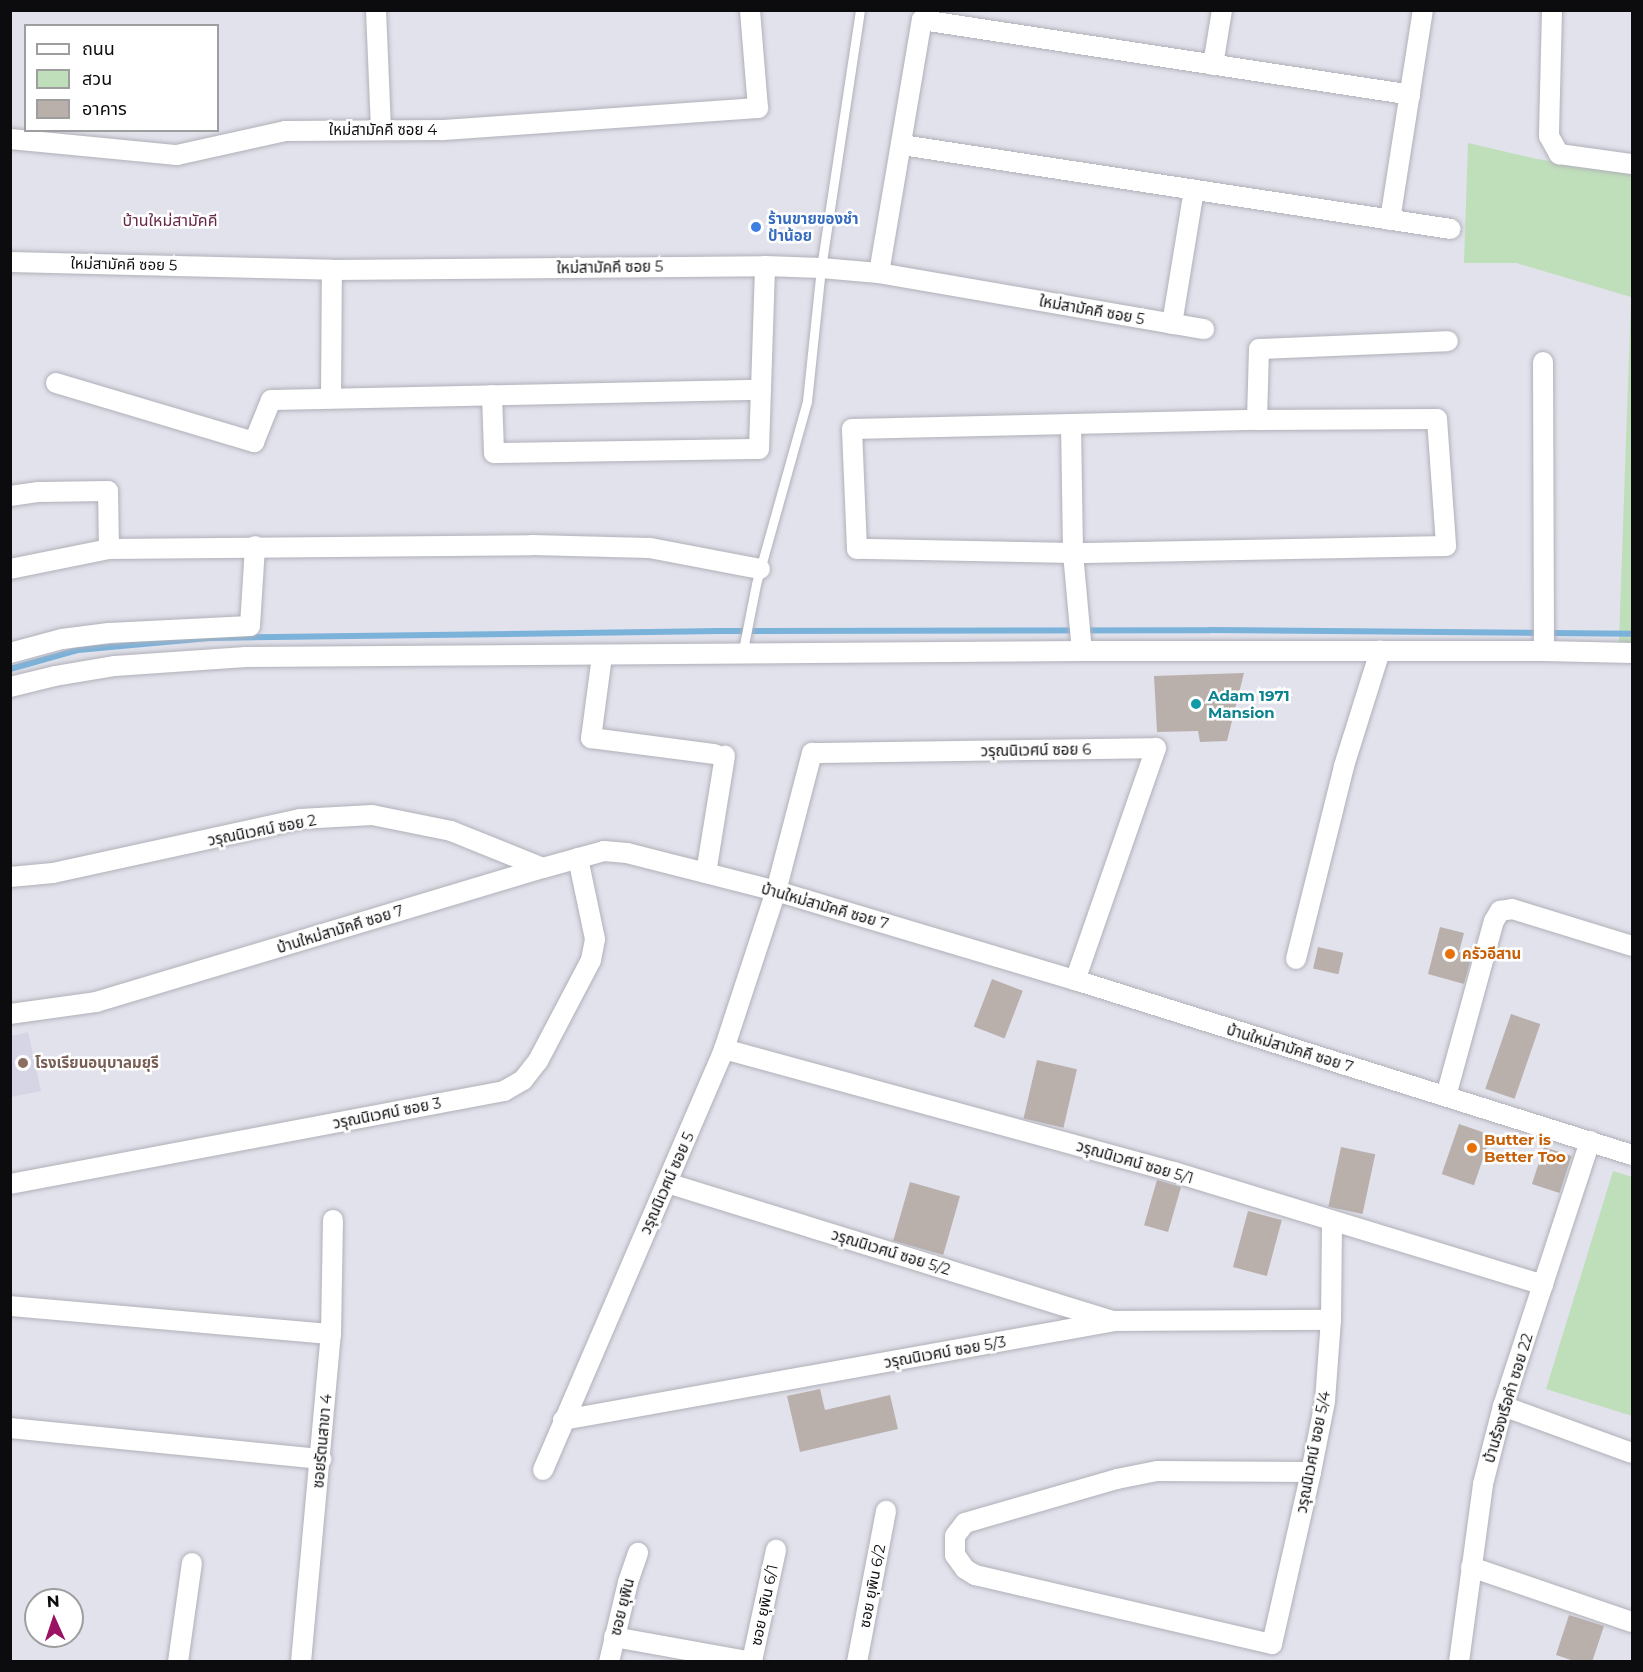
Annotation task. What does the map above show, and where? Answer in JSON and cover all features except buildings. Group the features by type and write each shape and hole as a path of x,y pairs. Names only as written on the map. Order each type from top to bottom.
{"street":[{"path":"376,10 381,130"},
{"name":"ใหม่สามัคคี ซอย 4","path":"10,139 177,154 285,131 443,130 758,108 750,10"},
{"path":"1213,65 1222,10"},
{"path":"1390,220 1423,10"},
{"path":"1552,10 1549,136 1559,154 1632,164"},
{"path":"879,273 922,20 1410,96"},
{"path":"902,145 1451,229"},
{"path":"1172,324 1194,190"},
{"name":"ใหม่สามัคคี ซอย 5","path":"10,262 332,270 765,266 821,268 879,273 1204,329"},
{"path":"492,395 494,453 759,449 765,266"},
{"path":"331,398 332,270"},
{"path":"1257,420 1259,349 1448,341"},
{"path":"1543,362 1544,641"},
{"path":"56,383 254,442 271,400 761,390"},
{"path":"1437,419 1446,546 1073,553 857,549 852,429 1071,424 1437,419"},
{"path":"1071,424 1073,553 1082,651"},
{"path":"10,496 39,492 108,491 109,549"},
{"path":"10,568 109,549 532,545 650,548 760,569"},
{"path":"10,653 39,644 109,633 250,627 255,546"},
{"path":"10,687 94,669 246,657 602,656 743,649 1380,651 1544,641 1632,653"},
{"path":"1296,959 1344,765 1380,651"},
{"path":"602,656 591,738 720,755 706,873"},
{"name":"วรุณนิเวศน์ ซอย 6","path":"776,891 812,753 1156,748 1075,980"},
{"name":"วรุณนิเวศน์ ซอย 2","path":"10,877 53,873 300,819 372,815 450,831 543,868"},
{"name":"บ้านใหม่สามัคคี ซอย 7","path":"10,1014 96,1002 604,851 627,853 776,891 1075,980 1632,1155"},
{"name":"วรุณนิเวศน์ ซอย 3","path":"10,1184 504,1091 523,1080 538,1061 591,960 595,939 578,858"},
{"name":"วรุณนิเวศน์ ซอย 5","path":"543,1470 724,1049 776,891"},
{"path":"1446,1096 1494,921 1500,911 1512,909 1632,946"},
{"name":"วรุณนิเวศน์ ซอย 5/1","path":"724,1049 1174,1172 1543,1285"},
{"name":"บ้านร้องเรือคำ ซอย 22","path":"1459,1662 1483,1484 1503,1406 1590,1142"},
{"name":"วรุณนิเวศน์ ซอย 5/2","path":"667,1183 1115,1321"},
{"name":"ซอยรัตนสาขา 4","path":"301,1662 331,1334 333,1220"},
{"name":"วรุณนิเวศน์ ซอย 5/4","path":"1311,1472 1157,1471 1117,1479 964,1523 955,1536 958,1562 975,1575 1272,1644 1311,1472 1325,1401 1330,1320 1332,1222"},
{"path":"10,1306 331,1334"},
{"name":"วรุณนิเวศน์ ซอย 5/3","path":"563,1420 1115,1321 1330,1320"},
{"path":"1503,1406 1632,1453"},
{"path":"10,1428 321,1459"},
{"name":"ซอย ยุพิน 6/2","path":"857,1662 886,1512"},
{"name":"ซอย ยุพิน 6/1","path":"752,1661 776,1550"},
{"name":"ซอย ยุพิน","path":"609,1662 628,1582 638,1553"},
{"path":"178,1662 192,1563"},
{"path":"1471,1567 1632,1622"},
{"path":"614,1637 752,1661"}],"lane":[{"path":"743,649 760,569 807,401 821,268 860,10"}],"shaded area":[{"name":"โรงเรียนอนุบาลมยุรี","path":"28,1032 41,1091 11,1097 11,1036"}],"green space":[{"path":"1468,143 1537,159 1632,174 1632,643 1619,642 1631,297 1516,263 1464,263"},
{"path":"1613,1171 1632,1177 1632,1416 1546,1389"}],"waterway":[{"path":"10,669 78,650 208,638 719,631 1210,630 1632,634"}],"place":[{"name":"ร้านขายของชำ ป้าน้อย","path":"756,227"},
{"name":"Adam 1971 Mansion","path":"1196,704"},
{"name":"ครัวอีสาน","path":"1450,954"},
{"name":"โรงเรียนอนุบาลมยุรี","path":"23,1063"},
{"name":"Butter is Better Too","path":"1472,1148"}],"district":[{"name":"บ้านใหม่สามัคคี","path":"170,221"}]}
